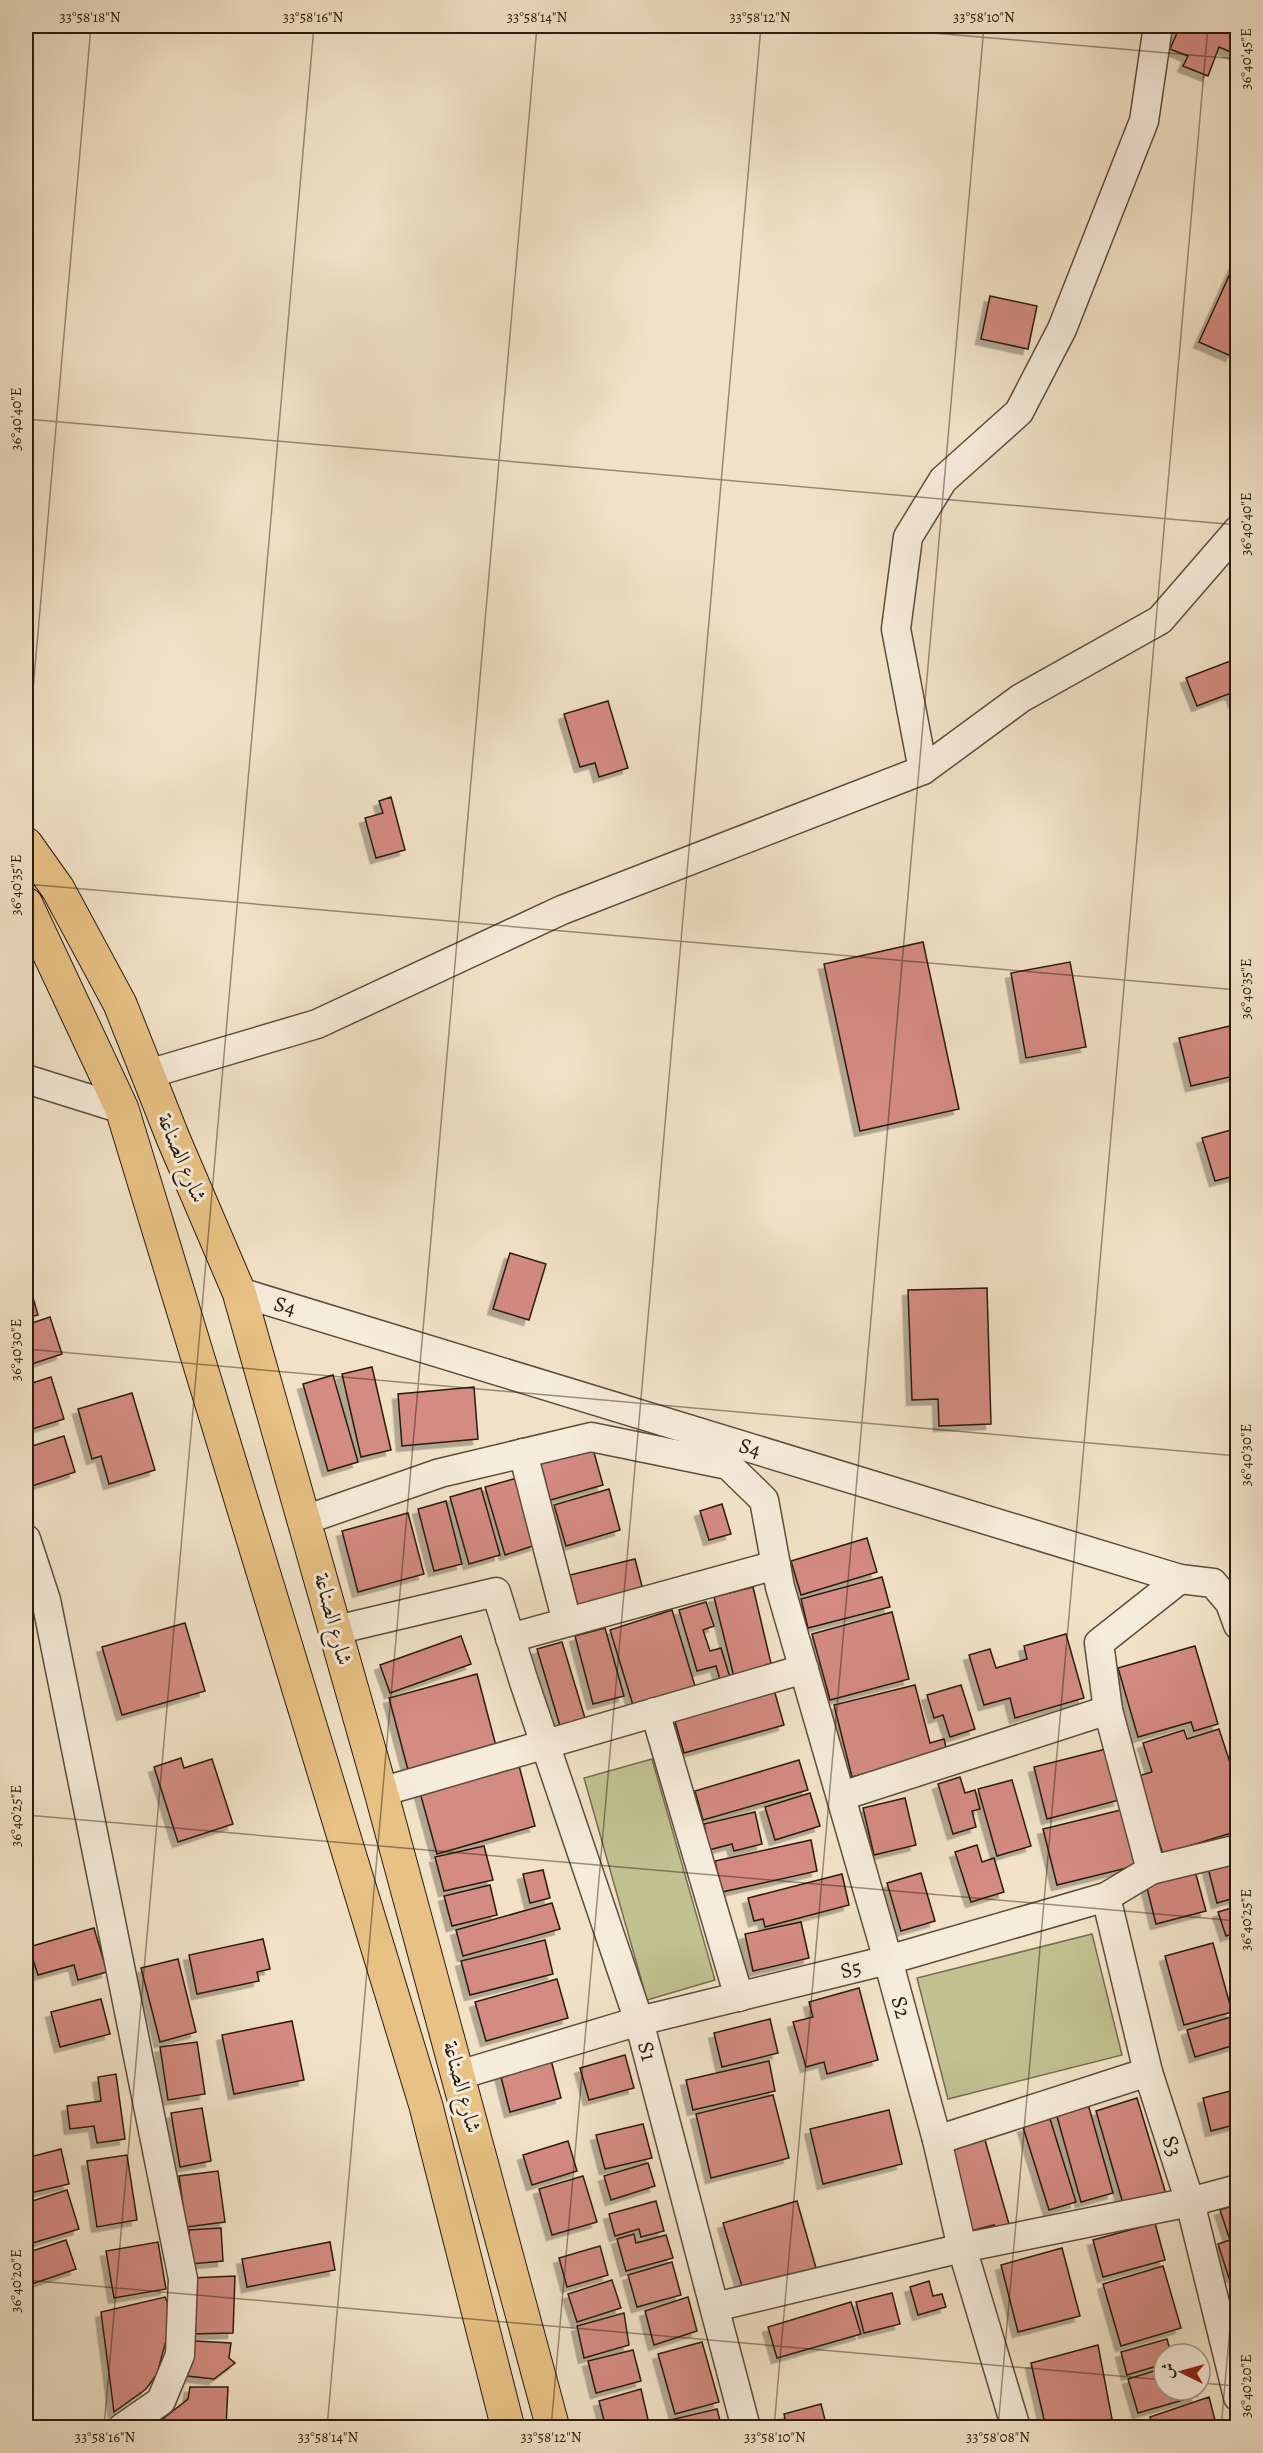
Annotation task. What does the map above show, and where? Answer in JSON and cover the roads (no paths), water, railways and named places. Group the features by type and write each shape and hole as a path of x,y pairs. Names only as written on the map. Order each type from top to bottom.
{"main road":[{"name":"شارع الصناعة","path":"26,844 58,889 120,1004 239,1292 381,1792 554,2427"},
{"name":"شارع الصناعة","path":"26,904 122,1109 426,2106 508,2427"}],"street":[{"path":"923,770 896,629 908,537 943,480 1019,412 1062,329 1144,121 1158,26"},
{"path":"148,1074 317,1023 562,910 923,770 1021,698 1160,620 1238,530"},
{"path":"26,1079 122,1109"},
{"name":"S4","path":"239,1292 1180,1579 1213,1583 1230,1603 1238,1625"},
{"name":"S2","path":"305,1520 440,1473 591,1437 728,1465 764,1500 778,1576 888,1960 937,2140 962,2248 1016,2427"},
{"path":"523,1453 567,1622"},
{"path":"26,1539 36,1603 183,2279 180,2355 161,2402 122,2427"},
{"path":"510,1638 567,1622 778,1576"},
{"path":"1151,1870 1108,1710 1099,1643 1180,1579"},
{"name":"S1","path":"336,1630 496,1592 524,1682 639,2021 746,2427"},
{"path":"381,1792 804,1669"},
{"path":"842,1796 1108,1710"},
{"path":"655,1713 739,1997"},
{"name":"S5","path":"459,2075 639,2021 888,1960 1106,1897 1151,1870 1238,1849"},
{"name":"S3","path":"1106,1897 1148,2072 1190,2202 1238,2397"},
{"path":"937,2140 1148,2072"},
{"path":"715,2307 962,2248 1190,2202 1238,2188"}]}
